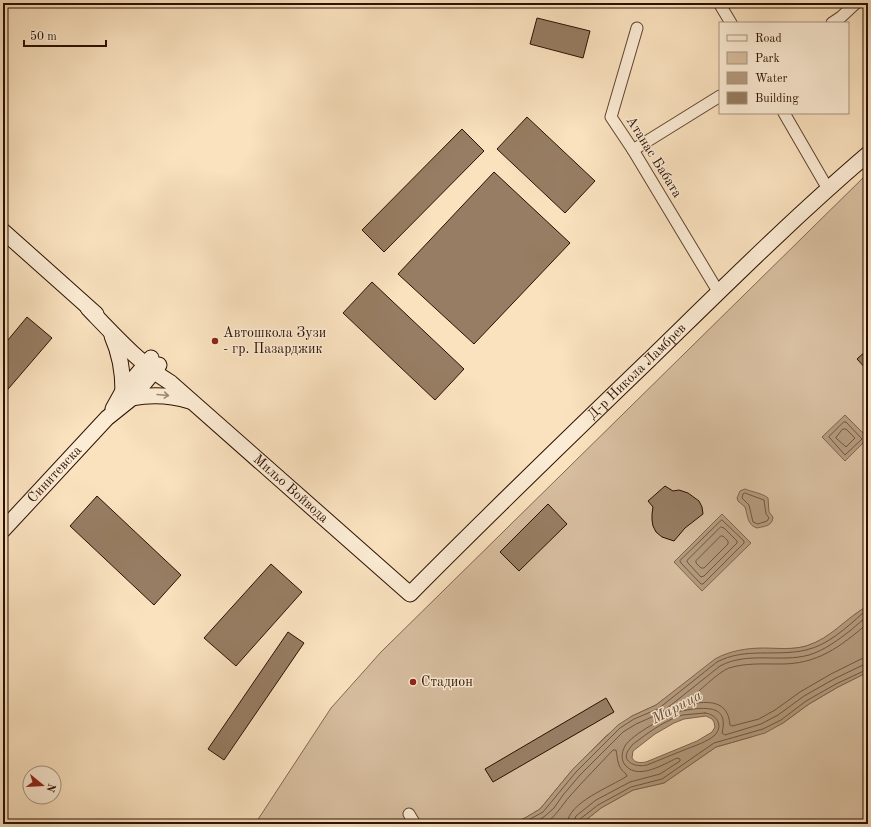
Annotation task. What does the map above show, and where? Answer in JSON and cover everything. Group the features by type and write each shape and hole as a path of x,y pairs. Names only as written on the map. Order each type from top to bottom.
{"street":[{"path":"719,3 730,22"},
{"path":"834,22 856,3"},
{"name":"Атанас Бабата","path":"636,28 612,117 719,292"},
{"path":"633,150 719,97"},
{"path":"785,114 828,188"},
{"name":"Д-р Никола Ламбрев","path":"410,594 497,506 719,292 828,188 868,154"},
{"name":"Мильо Войвода","path":"3,231 171,383 410,594"},
{"name":"Мильо Войвода","path":"88,308 110,331 152,365"},
{"path":"110,331 122,365 128,395 160,395 193,402"},
{"name":"Синитевска","path":"3,530 128,395 152,365"}],"green space":[{"path":"868,173 868,606 832,634 807,646 791,649 757,649 740,651 682,686 656,705 632,716 606,736 573,769 540,809 511,824 255,824 331,708 381,652"},
{"path":"868,672 868,824 581,824 601,808 633,790 664,783 716,747 751,737 783,723 809,704"}],"water":[{"path":"845,415 868,438 845,461 822,437"},
{"path":"745,489 768,498 769,512 773,517 770,524 757,528 751,525 747,517 745,507 738,501 737,498 740,491"},
{"path":"722,514 751,543 702,591 674,562"},
{"name":"Марица","path":"868,606 868,672 809,704 783,723 765,733 716,747 664,783 633,790 601,808 581,824 511,824 540,809 573,769 618,725 632,716 656,705 715,659 744,649 790,648 806,646 831,633","holes":["706,716 712,719 715,727 712,732 697,741 646,762 638,762 632,758 633,751 655,734 674,723 684,719"]}],"building":[{"path":"537,18 590,31 583,58 530,44"},
{"path":"527,117 595,181 565,213 497,149"},
{"path":"462,129 484,151 384,252 362,230"},
{"path":"494,172 570,243 474,344 398,274"},
{"path":"372,282 464,369 435,400 343,313"},
{"path":"27,317 52,338 3,395 3,346"},
{"path":"868,349 868,371 857,359"},
{"path":"665,486 673,491 679,490 688,493 699,501 702,507 703,514 685,528 674,541 662,537 656,532 652,520 653,507 648,501"},
{"path":"97,496 181,575 154,605 70,526"},
{"path":"548,504 567,524 519,571 500,552"},
{"path":"271,564 302,592 236,666 204,638"},
{"path":"288,632 304,643 224,760 208,749"},
{"path":"606,698 614,712 493,782 485,769"}],"place":[{"name":"Автошкола Зузи - гр. Пазарджик","path":"215,341"},
{"name":"Стадион","path":"413,682"}]}
